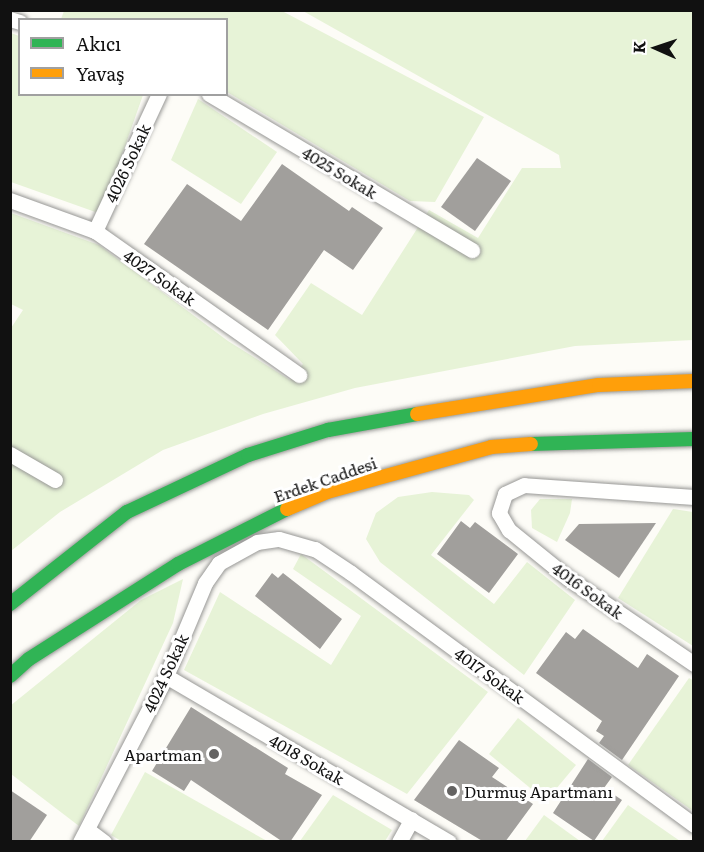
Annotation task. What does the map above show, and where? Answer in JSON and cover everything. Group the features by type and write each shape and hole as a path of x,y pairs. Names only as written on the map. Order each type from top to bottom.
{"highway":[{"path":"10,604 126,512 248,455 328,430 432,411 599,385 693,381"},
{"name":"Erdek Caddesi","path":"10,676 29,658 178,564 267,517 327,492 491,447 608,439 693,439"}],"lane":[{"name":"4026 Sokak","path":"95,231 158,96"},
{"name":"4025 Sokak","path":"212,96 472,250"},
{"name":"4027 Sokak","path":"10,200 95,231 299,375"},
{"path":"10,454 55,480"},
{"name":"4016 Sokak","path":"693,496 524,485 513,488 500,503 499,513 509,530 568,578 693,664"},
{"name":"4024 Sokak","path":"84,836 166,676 205,583 219,563 257,542 279,539"},
{"name":"4017 Sokak","path":"279,539 315,549 351,573 693,825"},
{"name":"4018 Sokak","path":"166,676 449,842"},
{"path":"399,842 412,819"},
{"path":"84,836 104,842"}],"green space":[{"path":"64,11 282,11 484,117 435,202 410,201 228,93 228,18 61,18"},
{"path":"303,11 693,11 693,340 575,346 355,388 263,414 163,450 60,512 11,551 11,328 23,310 11,304 11,213 99,245 228,341 290,380 303,364 275,335 311,283 362,315 429,210 478,238 522,168 561,168 559,155"},
{"path":"11,33 18,36 18,96 143,96 101,214 11,182"},
{"path":"198,99 277,152 241,204 171,160"},
{"path":"432,492 469,495 474,500 431,555 494,604 527,562 575,600 524,675 380,562 366,539 376,513 398,497"},
{"path":"540,499 572,499 570,513 557,542 532,528 531,510"},
{"path":"673,509 693,512 693,646 618,598"},
{"path":"301,554 488,692 407,794 184,670 220,592 331,665 361,616 293,569"},
{"path":"183,579 173,623 79,826 11,774 10,706 141,600"},
{"path":"689,678 694,681 693,811 628,765"},
{"path":"518,718 576,765 546,801 489,754"},
{"path":"145,772 267,841 121,841 111,835"},
{"path":"333,795 392,830 385,841 300,841"},
{"path":"628,805 680,841 602,841"},
{"path":"544,815 580,841 525,841"}],"building":[{"path":"477,158 511,181 475,231 441,207"},
{"path":"282,164 349,211 352,207 383,228 353,270 324,250 268,330 144,244 187,184 241,221"},
{"path":"461,521 470,528 475,522 518,554 489,593 437,554"},
{"path":"656,523 619,578 565,540 579,524"},
{"path":"272,573 278,578 283,573 342,619 320,649 255,596"},
{"path":"583,629 638,668 647,654 679,676 622,760 599,743 604,736 596,731 602,721 536,673 566,632 575,639"},
{"name":"Apartman","path":"191,707 288,768 285,774 322,795 290,842 283,842 191,780 184,791 152,771"},
{"path":"459,740 499,768 492,777 533,804 505,842 484,842 414,800"},
{"path":"588,759 612,777 604,788 622,800 594,841 553,813"},
{"path":"10,790 47,815 29,842 10,842"}],"traffic: fast":[{"path":"10,604 127,512 248,455 328,430 417,414"},
{"path":"531,444 694,439"},
{"path":"10,676 29,659 178,564 287,509"}],"traffic: slow":[{"path":"417,414 599,385 694,381"},
{"path":"287,509 327,492 491,447 531,444"}],"place":[{"name":"Apartman","path":"214,754"},
{"name":"Durmuş Apartmanı","path":"452,791"}]}
